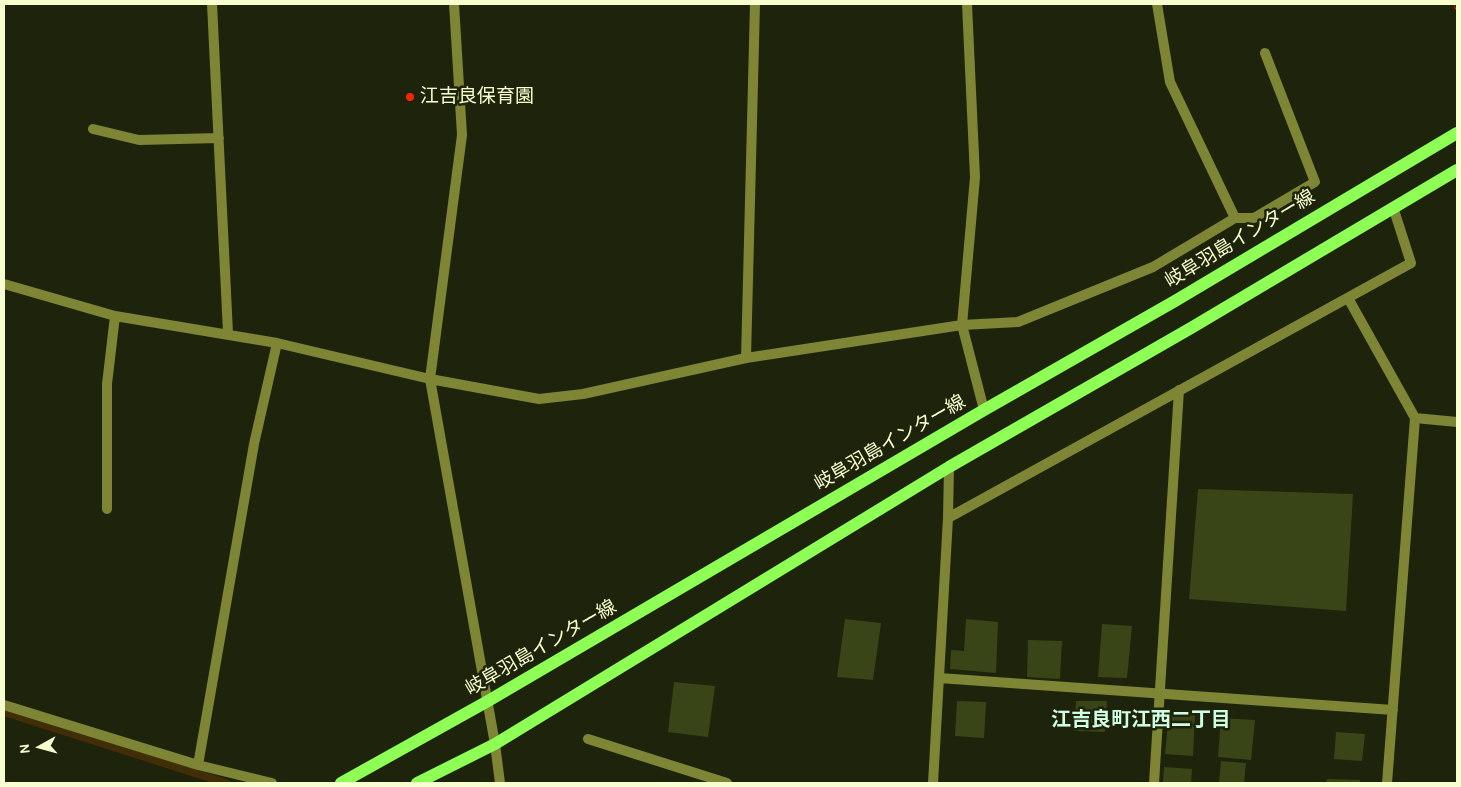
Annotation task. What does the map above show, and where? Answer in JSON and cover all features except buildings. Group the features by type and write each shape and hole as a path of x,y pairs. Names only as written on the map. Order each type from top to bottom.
{"main road":[{"name":"岐阜羽島インター線","path":"341,783 488,701 984,410 1175,301 1457,134"},
{"path":"417,783 495,744 948,467 1191,328 1457,170"}],"street":[{"path":"212,4 228,333"},
{"path":"454,4 462,136 430,379 488,701 500,783"},
{"path":"746,358 755,4"},
{"path":"967,4 975,177 962,325 984,410"},
{"path":"1158,4 1170,82 1235,218"},
{"path":"4,284 115,316 228,333 430,379 539,399 583,394 746,358 962,325 1018,322 1153,268 1235,218 1254,218 1315,182 1265,53"},
{"path":"92,129 140,140 219,138"},
{"path":"948,518 1411,263 1393,207"},
{"path":"1348,298 1415,418 1387,783"},
{"path":"107,509 106,384 115,316"},
{"path":"198,765 254,444 277,343"},
{"path":"1154,783 1178,390"},
{"path":"1415,418 1457,422"},
{"path":"933,783 948,518 948,467"},
{"path":"939,678 1393,710"},
{"path":"4,705 198,765 272,783"},
{"path":"588,738 727,783"}],"waterway":[{"path":"4,712 226,783"}],"place":[{"name":"江吉良保育園","path":"410,97"}],"district":[{"name":"江吉良町江西二丁目","path":"1141,720"}]}
